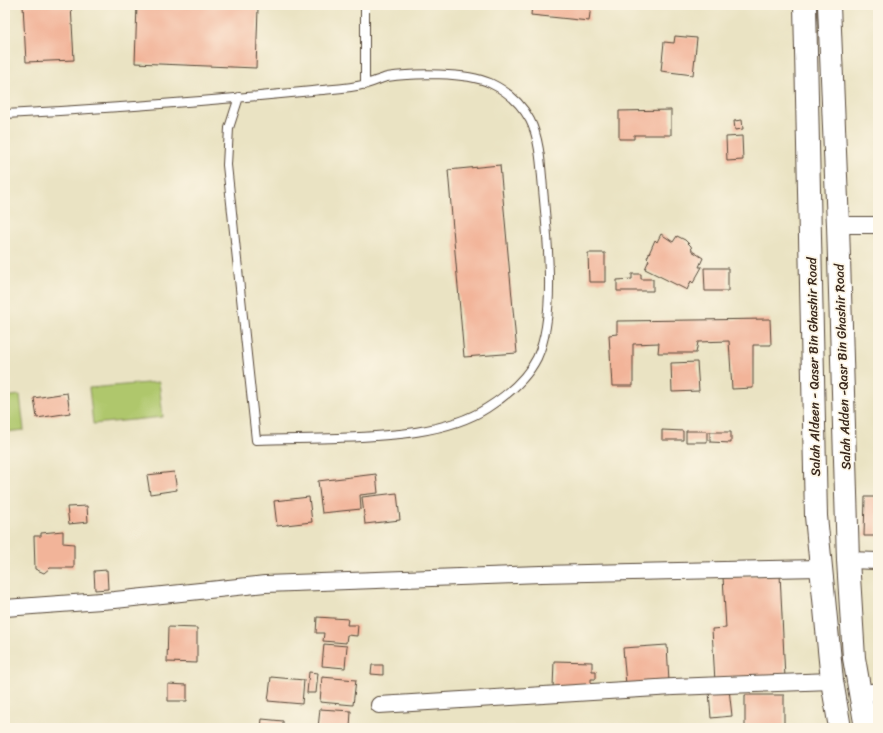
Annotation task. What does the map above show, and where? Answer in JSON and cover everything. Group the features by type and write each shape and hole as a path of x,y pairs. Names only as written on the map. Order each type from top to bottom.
{"highway":[{"name":"Salah Aldeen - Qaser Bin Ghashir Road","path":"805,5 816,516 832,681 840,728"},
{"name":"Salah Adden -Qasr Bin Ghashir Road","path":"829,5 838,226 848,560 854,658 869,693 866,728"}],"street":[{"path":"838,226 878,225"},
{"path":"848,560 878,561"},
{"path":"5,608 115,600 265,584 541,574 821,568"},
{"path":"379,705 674,687 832,681"}],"lane":[{"path":"365,5 365,85"},
{"path":"5,114 64,111 239,97 365,85 386,78 427,74 464,76 489,82 512,95 530,120 539,150 547,231 548,304 544,338 537,358 526,375 504,396 485,410 463,420 429,430 385,436 256,440 227,165 229,128 239,97"}],"green space":[{"path":"159,382 163,417 93,424 89,388"},
{"path":"20,395 24,430 5,432 5,397"}],"building":[{"path":"23,5 71,5 74,60 26,62"},
{"path":"137,5 258,8 256,68 135,63"},
{"path":"532,5 591,5 589,21 531,15"},
{"path":"675,36 697,38 693,75 661,71 664,42 674,43"},
{"path":"671,110 671,135 634,135 634,139 619,139 619,111"},
{"path":"742,120 743,129 735,130 734,121"},
{"path":"742,136 743,160 727,161 726,137"},
{"path":"500,165 517,353 464,357 448,170"},
{"path":"661,234 673,242 677,236 685,240 691,246 692,251 703,258 699,267 702,267 693,283 691,281 687,290 645,269 649,260 647,258 655,240 657,242"},
{"path":"588,253 605,253 605,282 589,282"},
{"path":"704,268 728,268 728,291 705,291"},
{"path":"632,274 641,274 641,279 653,279 653,291 617,291 617,280 632,279"},
{"path":"770,319 771,345 753,345 753,388 732,389 729,341 698,342 696,353 658,353 659,343 633,344 633,386 612,386 609,335 617,334 617,321"},
{"path":"697,362 699,391 672,392 671,363"},
{"path":"67,393 70,413 37,418 34,398"},
{"path":"662,430 683,431 683,440 662,440"},
{"path":"686,431 707,431 707,442 686,442"},
{"path":"710,432 731,432 731,443 710,442"},
{"path":"174,472 177,490 150,494 147,475"},
{"path":"376,474 378,493 360,495 361,509 322,513 318,481"},
{"path":"397,493 400,520 365,524 362,497"},
{"path":"309,497 312,522 277,526 274,501"},
{"path":"865,497 878,497 877,536 864,536"},
{"path":"87,506 88,522 69,524 67,507"},
{"path":"63,531 63,543 74,544 74,568 50,568 44,573 35,569 34,536 41,536 41,533"},
{"path":"107,570 108,589 95,590 94,571"},
{"path":"780,574 785,678 715,682 712,629 726,628 723,577"},
{"path":"317,617 348,619 347,625 358,625 357,636 347,635 346,643 323,641 324,633 316,633"},
{"path":"168,627 197,628 197,663 167,662"},
{"path":"324,644 347,646 345,668 322,666"},
{"path":"667,645 669,682 626,685 623,648"},
{"path":"554,661 592,662 592,671 596,671 596,679 591,679 591,688 553,688"},
{"path":"372,665 383,665 383,675 371,674"},
{"path":"309,672 318,673 316,693 307,693"},
{"path":"271,677 304,680 302,704 268,701"},
{"path":"322,677 356,680 353,705 320,702"},
{"path":"168,684 187,685 187,701 168,701"},
{"path":"729,689 732,716 711,718 709,691"},
{"path":"745,695 784,695 784,728 745,728"},
{"path":"320,709 351,711 350,728 318,728"},
{"path":"262,719 283,721 283,728 261,728"}]}
